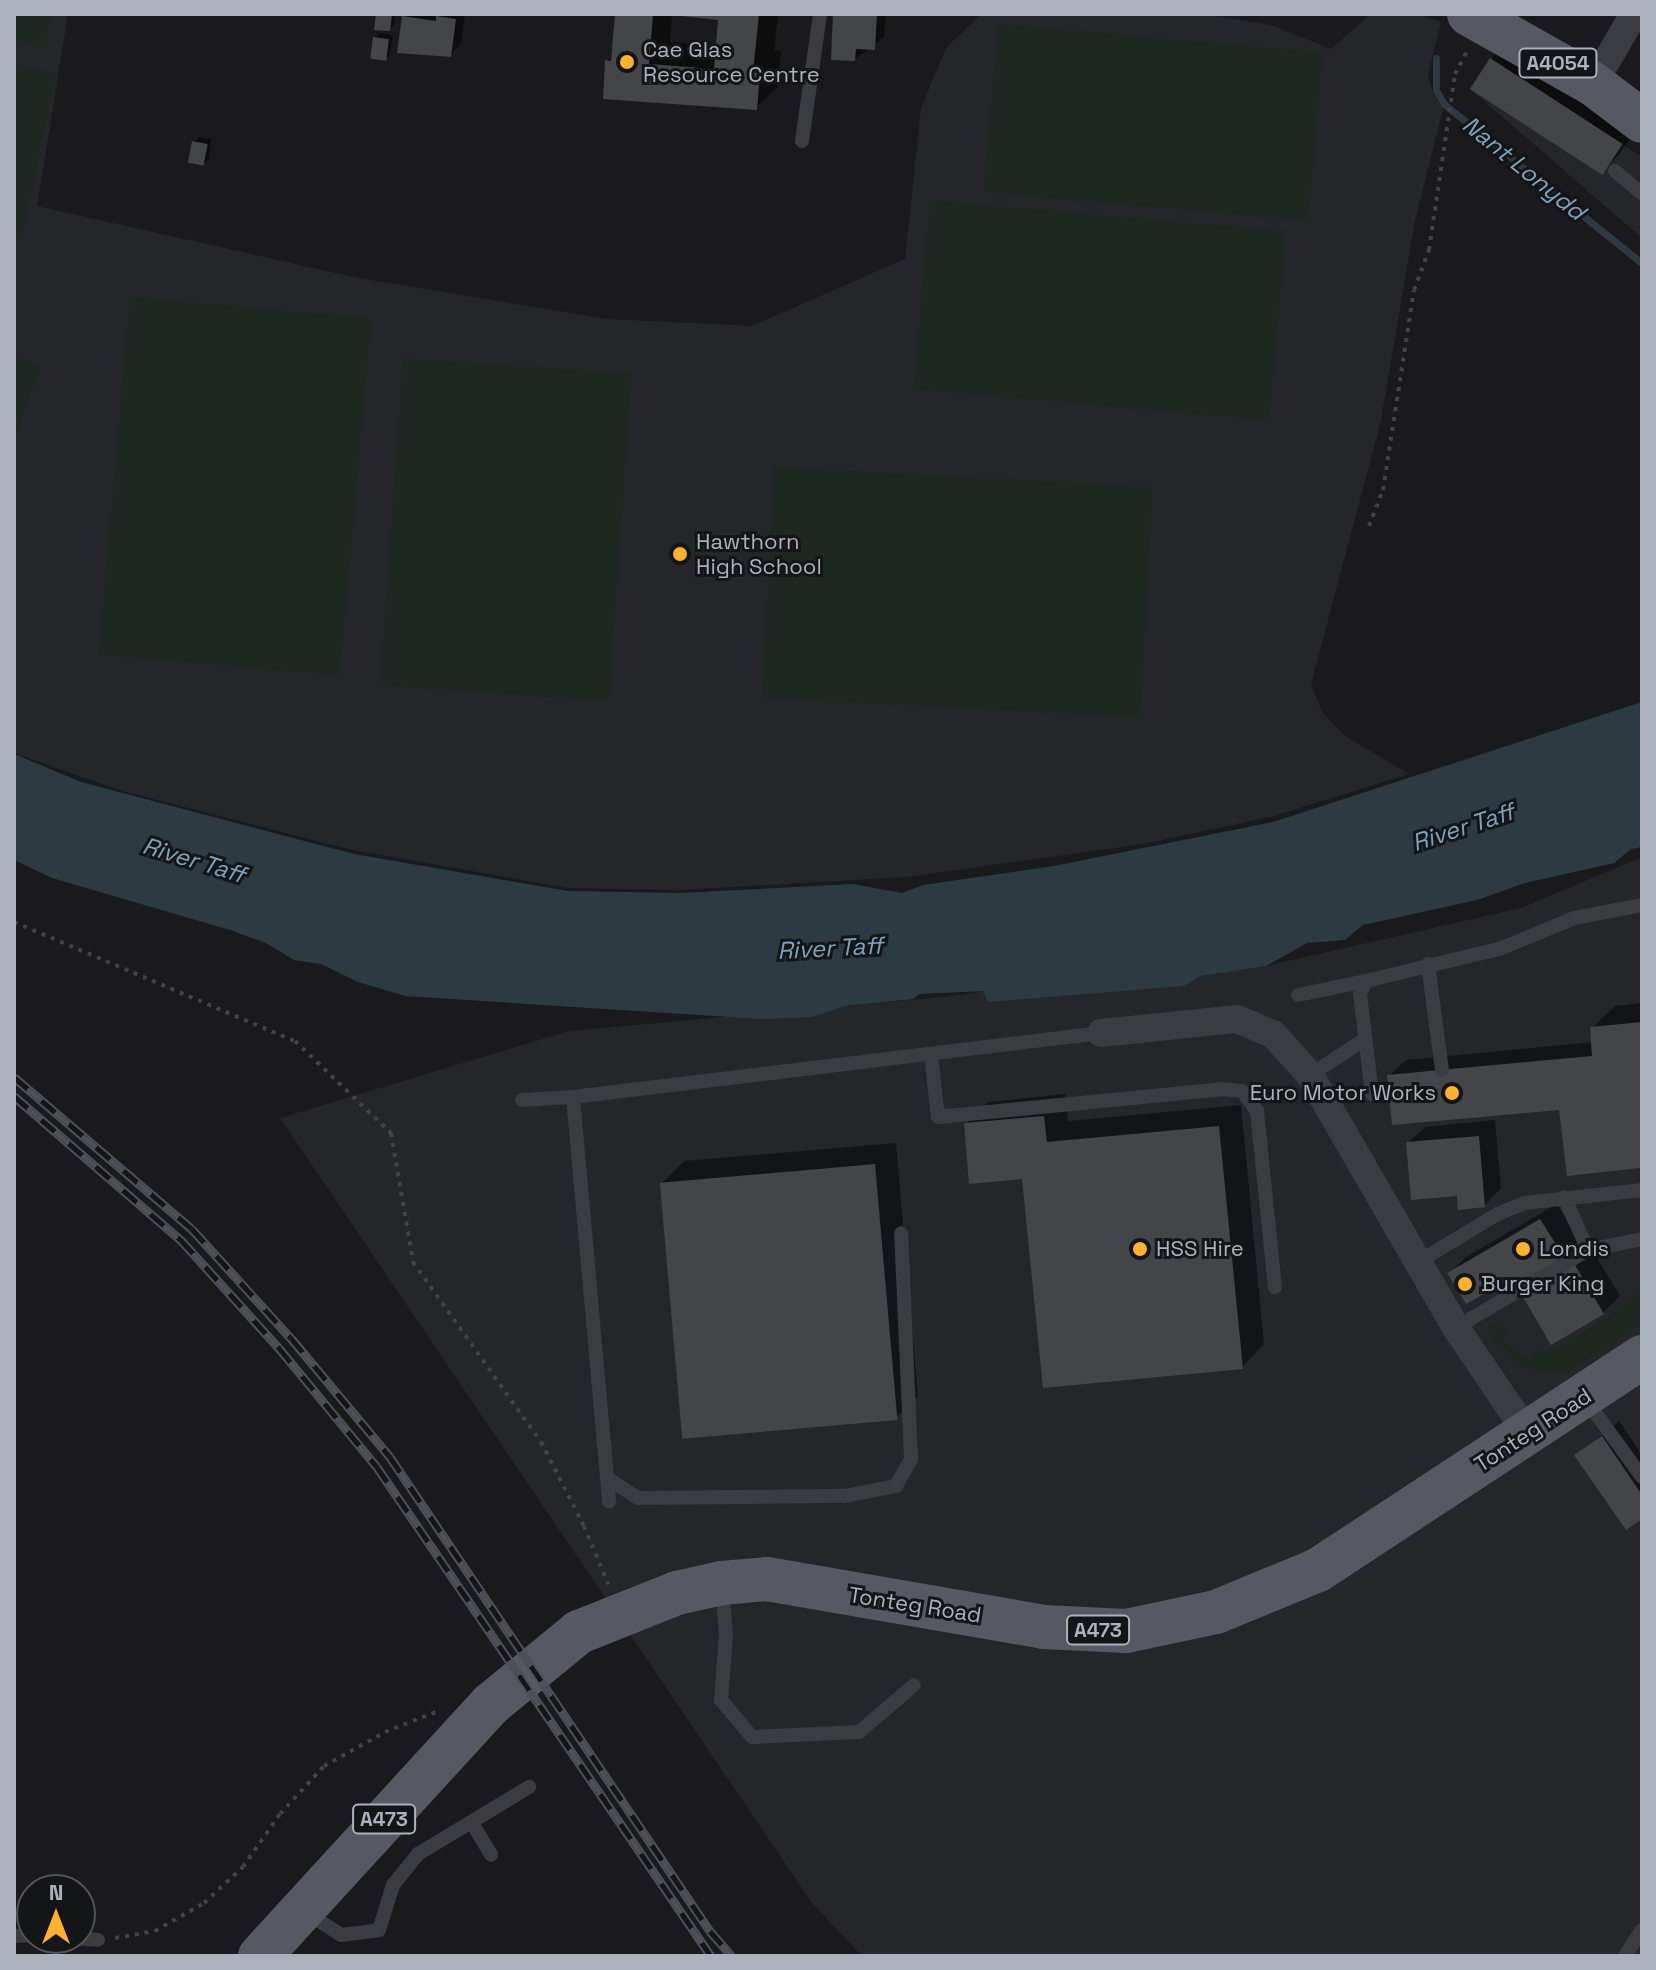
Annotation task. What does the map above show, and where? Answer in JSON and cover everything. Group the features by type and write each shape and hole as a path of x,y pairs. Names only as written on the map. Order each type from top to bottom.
{"main road":[{"name":"A4054","path":"1477,17 1593,84 1642,121"},
{"name":"Tonteg Road","path":"260,1956 491,1704 579,1632 677,1593 722,1583 767,1579 1044,1627 1126,1631 1216,1612 1318,1570 1642,1357"}],"street":[{"path":"1593,84 1634,14"},
{"path":"1101,1033 1237,1019 1273,1034 1310,1075 1458,1331 1528,1434"}],"lane":[{"path":"802,141 820,14"},
{"path":"1615,171 1642,194"},
{"path":"1298,995 1502,948 1574,918 1642,905"},
{"path":"1428,964 1442,1070"},
{"path":"1366,981 1360,994 1372,1094"},
{"path":"522,1100 573,1097 1101,1033"},
{"path":"1310,1075 1365,1039"},
{"path":"931,1054 938,1117 1222,1089 1242,1091 1257,1111 1275,1287"},
{"path":"573,1097 609,1501"},
{"path":"1418,1262 1496,1215 1524,1203 1642,1190"},
{"path":"1564,1197 1588,1250"},
{"path":"607,1478 638,1498 845,1496 896,1486 911,1459 901,1233"},
{"path":"1458,1331 1472,1318 1588,1250 1642,1239"},
{"path":"1583,1397 1642,1477"},
{"path":"722,1583 726,1634 721,1700 752,1737 859,1732 914,1685"},
{"path":"301,1908 341,1935 379,1930 393,1885 418,1854 529,1787"},
{"path":"472,1823 491,1855"},
{"path":"1625,1956 1642,1930"}],"path":[{"path":"1369,526 1383,490 1414,290 1429,250 1455,74 1477,17"},
{"path":"14,922 295,1041 391,1133 413,1262 541,1442 584,1526 612,1592"},
{"path":"98,1940 155,1931 204,1903 243,1867 280,1814 324,1766 385,1732 448,1707"}],"shaded area":[{"name":"Hawthorn High School","path":"14,14 68,14 37,206 358,278 607,319 752,326 905,259 921,108 946,48 981,14 1203,14 1271,25 1331,49 1371,14 1415,14 1441,22 1428,74 1432,91 1443,109 1415,221 1380,425 1311,684 1322,712 1345,736 1409,774 1274,816 1143,844 906,877 679,890 568,888 353,850 122,791 14,753"},
{"path":"14,14 51,14 44,47 14,40"},
{"path":"998,24 1323,52 1308,221 983,192"},
{"path":"1490,58 1642,157 1642,238 1470,89"},
{"path":"14,65 56,74 22,236 14,234"},
{"path":"930,200 1286,231 1269,420 913,389"},
{"path":"130,297 371,318 340,676 99,655"},
{"path":"14,356 41,366 14,439"},
{"path":"403,358 631,374 609,701 380,685"},
{"path":"774,467 1152,487 1140,718 762,698"},
{"path":"1642,857 1642,1956 862,1956 812,1903 280,1118 569,1031 954,996 1095,973 1266,966 1521,908"},
{"path":"1642,1286 1642,1324 1568,1372 1541,1373 1522,1366 1495,1346 1488,1330 1488,1324 1494,1322 1507,1330 1504,1343 1530,1361 1536,1350 1555,1350 1615,1312"}],"water":[{"name":"River Taff","path":"1642,702 1642,847 1631,849 1614,863 1525,883 1477,900 1363,925 1345,940 1307,943 1266,966 1200,976 1184,986 988,1002 983,991 919,994 913,999 845,1006 812,1017 761,1019 405,996 358,982 321,964 294,960 266,943 230,930 52,878 14,860 14,754 81,782 354,854 568,891 681,893 853,884 902,893 923,885 1054,866 1273,822"}],"building":[{"path":"376,14 392,14 390,31 374,30"},
{"name":"Cae Glas Resource Centre","path":"615,14 653,14 649,64 714,69 718,20 662,14 759,14 753,72 760,73 757,110 603,99 605,60 611,61"},
{"path":"833,14 877,14 875,50 856,49 855,61 831,60"},
{"path":"402,16 436,21 436,16 456,19 451,57 397,53"},
{"path":"373,37 389,39 386,61 370,59"},
{"path":"1490,58 1623,144 1602,175 1470,89"},
{"path":"192,141 208,144 204,166 188,163"},
{"path":"1642,1022 1640,1168 1567,1176 1559,1110 1392,1125 1387,1075 1592,1056 1590,1027"},
{"path":"1044,1116 1047,1142 1219,1126 1243,1369 1043,1388 1022,1179 969,1184 964,1123"},
{"path":"1479,1136 1485,1207 1458,1210 1457,1196 1411,1200 1406,1142"},
{"path":"875,1164 897,1420 682,1439 660,1183"},
{"path":"1540,1219 1557,1246 1562,1243 1604,1314 1551,1345 1512,1278 1466,1304 1447,1273"},
{"path":"1602,1436 1642,1495 1642,1519 1626,1530 1574,1455"}],"waterway":[{"name":"Nant Lonydd","path":"1436,58 1436,90 1444,104 1642,263"}],"railway":[{"path":"14,1077 192,1229 291,1338 390,1457 710,1931 732,1956"},
{"path":"14,1096 181,1240 279,1348 377,1467 711,1956"}],"place":[{"name":"Cae Glas Resource Centre","path":"627,62"},
{"name":"Hawthorn High School","path":"680,554"},
{"name":"Euro Motor Works","path":"1452,1093"},
{"name":"HSS Hire","path":"1140,1249"},
{"name":"Londis","path":"1523,1249"},
{"name":"Burger King","path":"1465,1284"}]}
